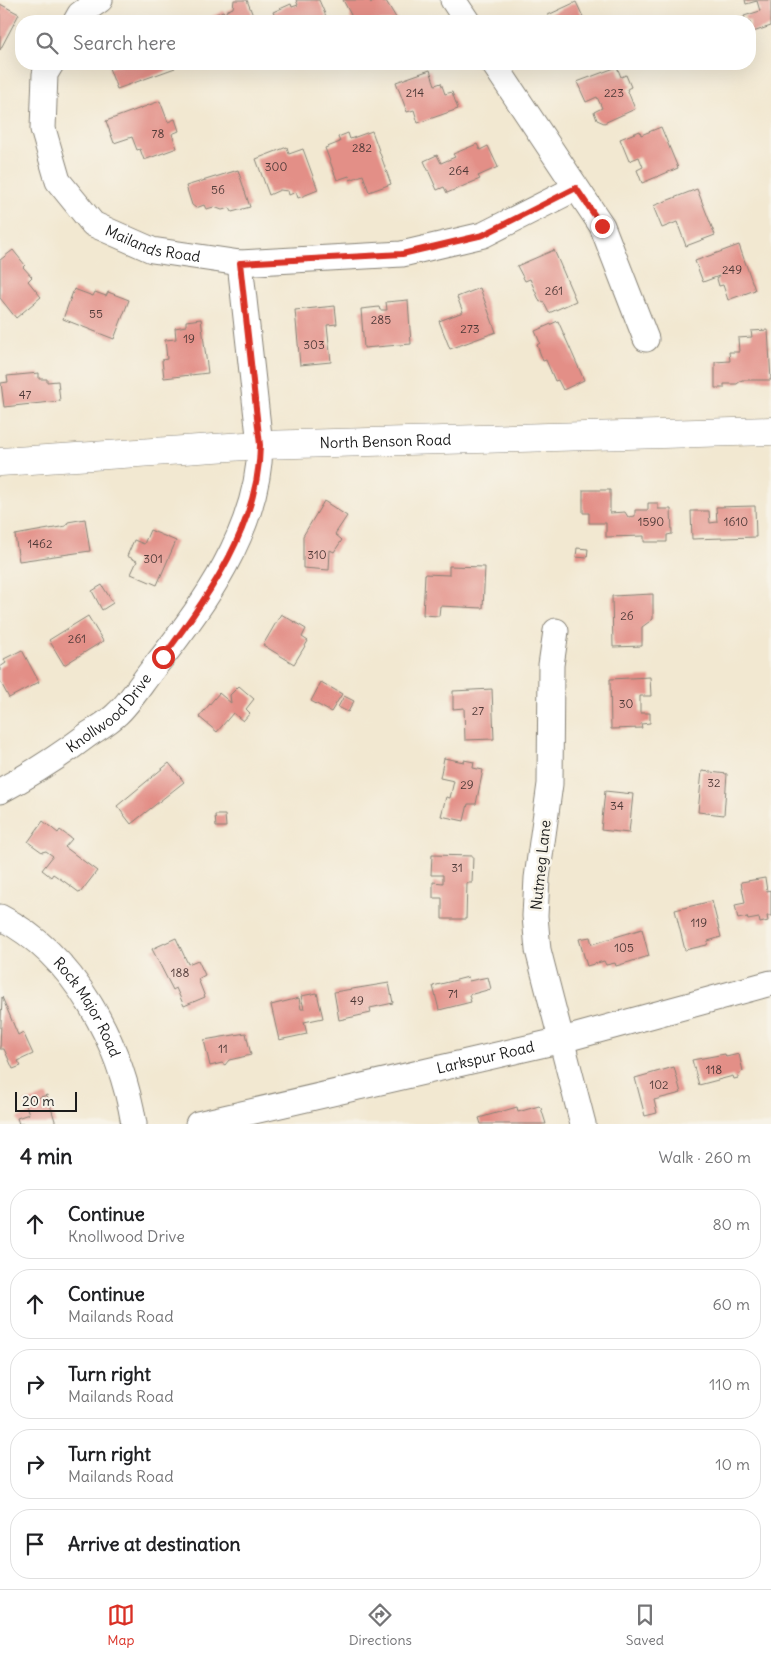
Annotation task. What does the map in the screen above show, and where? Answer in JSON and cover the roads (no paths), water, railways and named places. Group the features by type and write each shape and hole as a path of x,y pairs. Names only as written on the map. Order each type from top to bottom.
{"main road":[{"name":"North Benson Road","path":"0,462 260,445 771,431"}],"street":[{"path":"79,15 100,0"},
{"path":"453,0 462,15"},
{"name":"Mailands Road","path":"46,70 44,74 43,129 58,181 93,224 152,250 240,263 402,254 483,235 576,188"},
{"path":"498,70 602,226 646,339"},
{"path":"240,263 260,445"},
{"name":"Knollwood Drive","path":"0,791 45,767 117,714 193,617 221,572 239,537 255,487 260,462 260,445"},
{"name":"Nutmeg Lane","path":"556,631 551,665 550,784 537,878 535,916 538,950 583,1124"},
{"name":"Rock Major Road","path":"0,917 16,925 59,962 83,994 103,1029 118,1063 130,1098 134,1124"},
{"name":"Larkspur Road","path":"198,1124 562,1040 771,983"}]}
